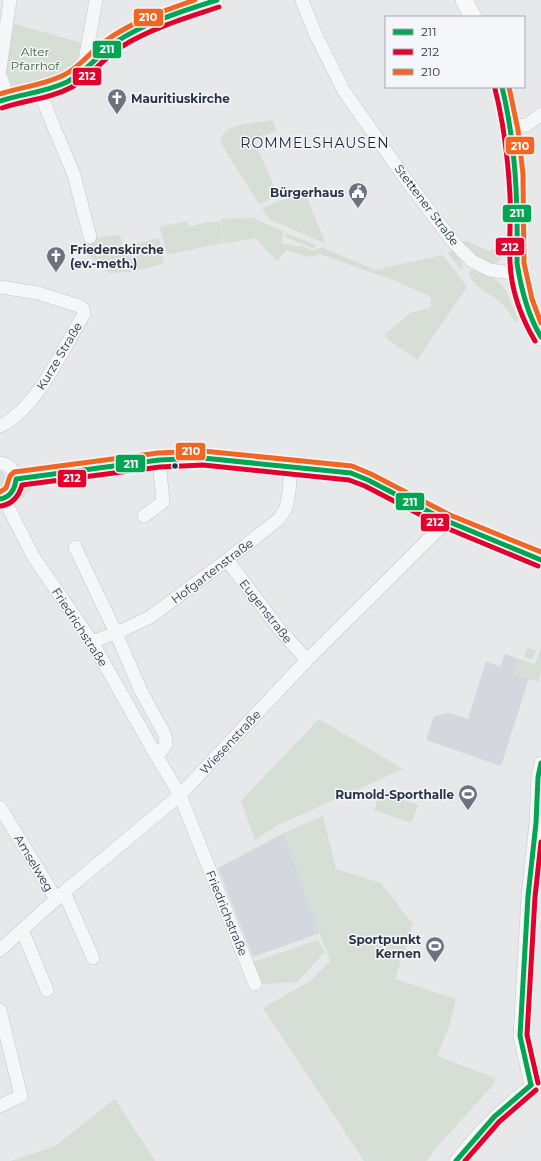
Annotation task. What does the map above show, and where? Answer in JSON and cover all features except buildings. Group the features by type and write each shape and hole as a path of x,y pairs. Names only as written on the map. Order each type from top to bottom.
{"main road":[{"path":"464,0 472,16"},
{"path":"502,88 514,142 517,188 518,274 523,297 535,328 541,337"}],"street":[{"path":"0,69 10,0"},
{"path":"83,71 96,0"},
{"path":"0,75 4,100 40,92 63,84 83,71 106,48 140,29 178,13 217,0"},
{"name":"Stettener Straße","path":"302,0 315,33 344,92 407,181 454,243 472,261 490,270 518,274"},
{"path":"40,92 52,125 74,175 90,237"},
{"path":"511,126 527,125 541,114"},
{"name":"Kurze Straße","path":"0,286 38,293 79,306 83,309 84,314 44,382 29,403 13,419 0,426"},
{"path":"16,479 159,460 203,458 351,473 448,520 541,560"},
{"path":"144,516 163,502 159,460"},
{"path":"0,463 10,467 15,474 16,479 15,488 10,495 2,499"},
{"name":"Hofgartenstraße","path":"92,642 116,633 150,617 279,519 286,508 291,466"},
{"name":"Friedrichstraße","path":"2,499 32,556 92,642 180,795 255,984"},
{"name":"Wiesenstraße","path":"0,950 60,895 180,795 307,660 448,520"},
{"name":"Friedrichstraße","path":"75,548 116,633 141,692 165,735 166,744 156,755"},
{"name":"Eugenstraße","path":"227,560 280,630 307,660"},
{"path":"456,1161 494,1117 536,1082 520,1036 528,896 536,823 538,777 541,763"},
{"name":"Amselweg","path":"0,807 60,895 93,958"},
{"path":"22,930 47,990"},
{"path":"0,1010 21,1096 0,1106"}],"shaded area":[{"path":"505,654 519,659 514,674 529,678 501,766 426,740 434,716 449,713 468,719 486,661 500,667"},
{"path":"284,833 320,933 253,957 218,868"}],"green space":[{"name":"Alter Pfarrhof","path":"12,23 82,43 79,68 45,84 27,88 9,87 4,72"},
{"path":"272,120 277,131 254,140 278,196 259,204 220,142 223,135 234,127"},
{"path":"304,191 326,244 269,219 262,208"},
{"path":"252,218 283,231 282,243 300,247 300,245 313,251 322,247 375,270 443,255 467,287 417,360 384,335 410,313 431,307 431,297 389,278 320,254 310,257 286,250 277,261 255,238 223,244 221,219"},
{"path":"187,221 189,227 207,222 221,222 222,243 167,255 160,227"},
{"path":"286,233 316,245 314,249 284,236"},
{"path":"120,235 123,247 159,238 164,264 131,272 109,273 90,256 89,243 93,239"},
{"path":"464,241 489,251 506,244 501,260 491,263 474,255 461,243"},
{"path":"454,249 461,258 461,270 448,253"},
{"path":"471,270 483,273 498,281 511,300 518,319 517,321 515,322 506,308 498,300 482,290 473,282 469,272"},
{"path":"0,471 7,476 9,484 7,488 0,492"},
{"path":"30,485 31,489 26,492 24,498 16,501 20,490"},
{"path":"541,647 541,672 538,682 514,674 519,659 535,664"},
{"path":"527,648 536,650 532,660 524,657"},
{"path":"319,719 403,769 278,825 255,840 241,801"},
{"path":"381,792 418,805 411,823 374,810"},
{"path":"323,816 336,869 381,883 413,924 395,979 456,999 450,1024 437,1056 495,1078 494,1084 435,1149 427,1161 364,1161 263,1008 310,981 330,961 284,833"},
{"path":"318,940 325,952 297,982 262,984 253,962"},
{"path":"115,1099 155,1161 11,1161 55,1146"}],"transit line":[{"name":"210","path":"0,94 49,81 64,75 70,72 94,50 114,35 159,13 195,0"},
{"name":"211","path":"0,101 51,88 67,82 74,78 116,42 128,35 152,23 217,0"},
{"name":"212","path":"2,108 64,91 79,83 108,56 132,40 169,24 219,7"},
{"name":"211","path":"502,88 507,109 515,174 517,263 525,301 541,337"},
{"name":"210","path":"509,88 518,130 523,174 524,263 532,299 541,323"},
{"name":"212","path":"495,89 503,128 508,168 510,203 510,262 512,282 521,313 535,341"},
{"name":"210","path":"0,492 6,488 10,476 14,472 158,453 203,451 352,466 371,474 450,515 541,552"},
{"name":"211","path":"0,499 12,492 16,479 159,460 203,458 351,473 368,480 447,521 541,560"},
{"name":"212","path":"1,506 15,499 22,485 160,467 203,465 349,480 365,486 444,527 538,566"},
{"name":"211","path":"531,1085 520,1036 528,896 536,823 538,777 541,763"},
{"name":"212","path":"538,1083 527,1035 535,897 541,842"},
{"name":"211","path":"456,1161 494,1117 531,1085"},
{"name":"212","path":"465,1161 499,1122 536,1090"}],"place":[{"name":"Mauritiuskirche","path":"117,115"},
{"name":"Bürgerhaus","path":"358,209"},
{"name":"Friedenskirche (ev.-meth.)","path":"56,273"},
{"name":"Rumold-Sporthalle","path":"468,811"},
{"name":"Sportpunkt Kernen","path":"435,963"}],"district":[{"name":"ROMMELSHAUSEN","path":"315,143"}]}
